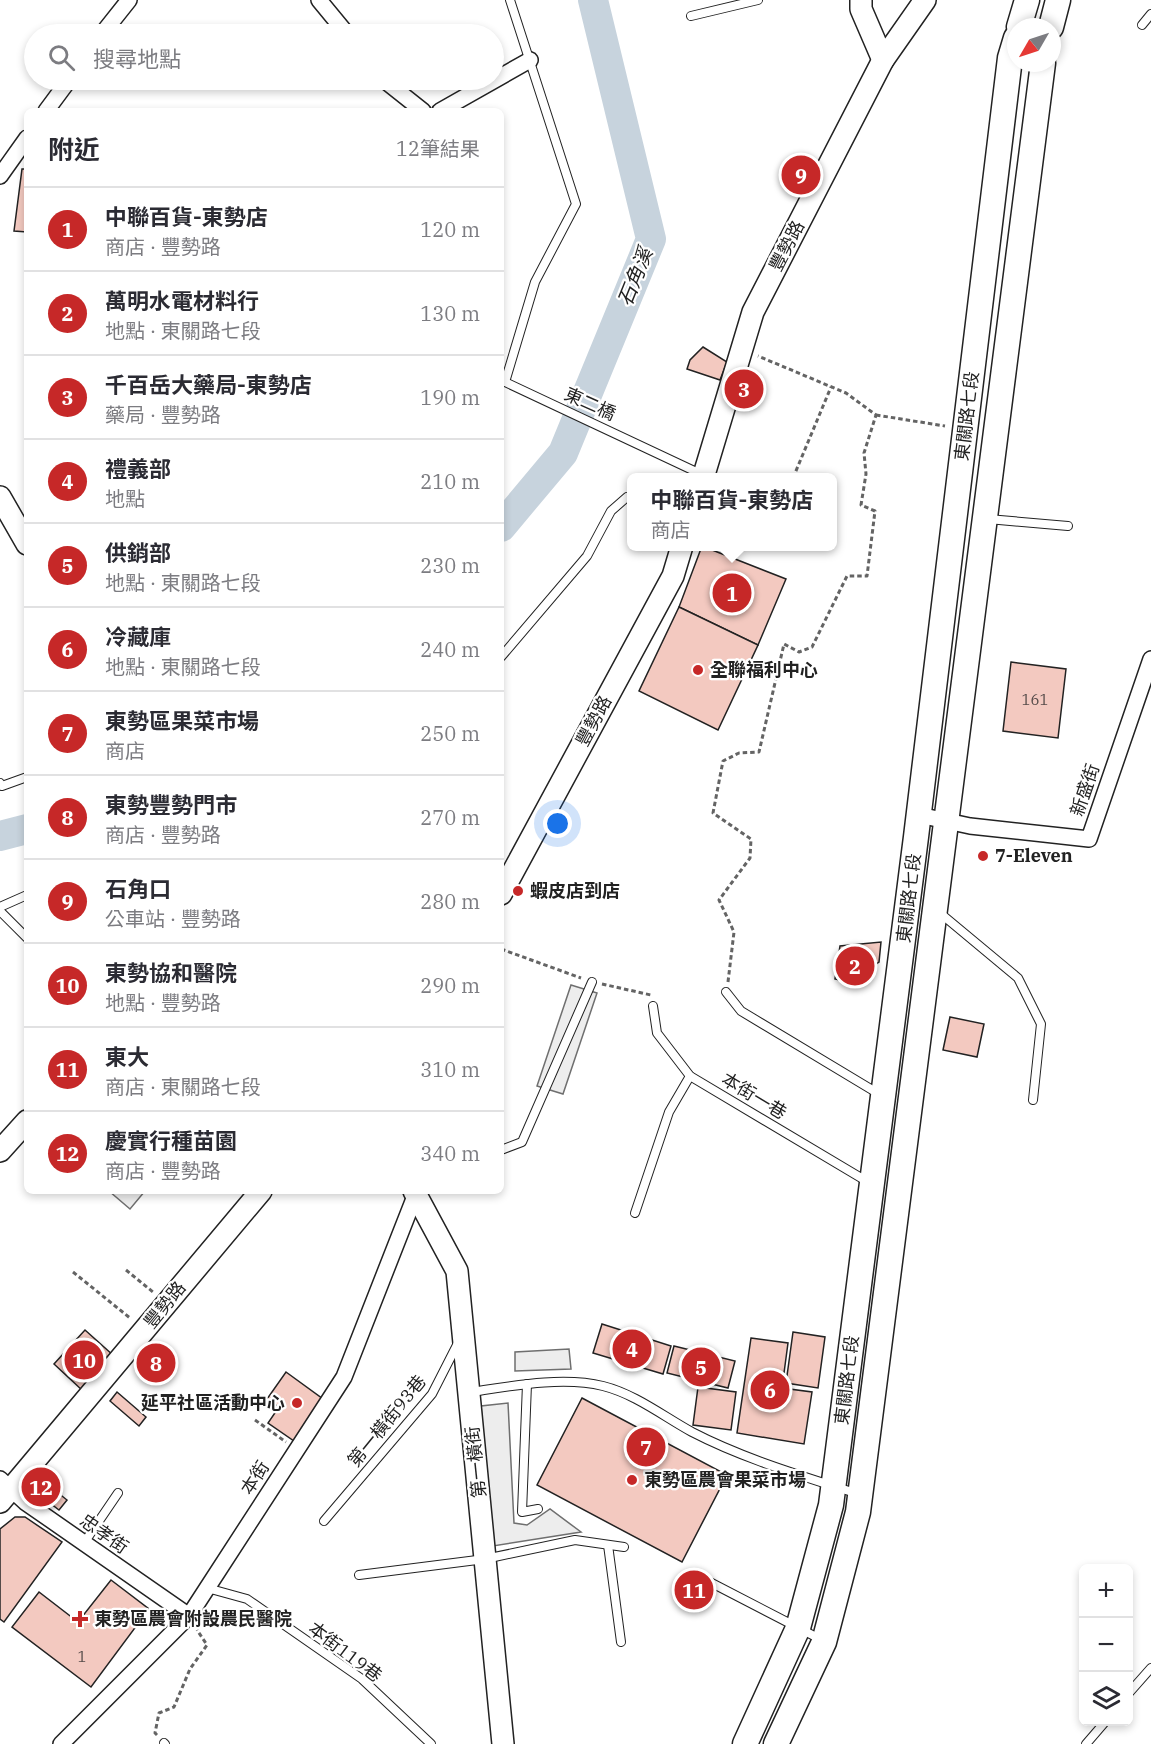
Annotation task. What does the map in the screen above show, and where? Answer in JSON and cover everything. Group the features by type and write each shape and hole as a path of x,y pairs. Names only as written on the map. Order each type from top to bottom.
{"main road":[{"path":"1022,18 1028,0"},
{"path":"1053,18 1058,0"},
{"name":"東關路七段","path":"745,1744 798,1628 831,1505 919,815 1008,72"},
{"name":"東關路七段","path":"776,1744 824,1642 860,1494 1042,72"}],"street":[{"path":"110,24 129,0"},
{"path":"319,0 339,24"},
{"path":"861,0 861,9 883,60"},
{"name":"豐勢路","path":"705,473 753,312 883,60 925,0"},
{"path":"504,75 530,60"},
{"path":"48,108 62,90"},
{"path":"397,90 419,108"},
{"path":"445,108 477,90"},
{"path":"0,176 24,142"},
{"path":"0,497 24,539"},
{"name":"豐勢路","path":"504,888 674,576 681,551"},
{"name":"新盛街","path":"919,815 970,826 1089,839 1151,659"},
{"path":"0,1151 24,1124"},
{"name":"豐勢路","path":"4,1490 145,1330 166,1302 258,1194"},
{"name":"本街","path":"61,1744 189,1616 297,1450 344,1377 415,1194"},
{"name":"第一橫街","path":"417,1194 457,1271 503,1744"},
{"name":"忠孝街","path":"4,1490 25,1502 189,1616"}],"lane":[{"path":"510,0 530,60"},
{"path":"691,16 758,0"},
{"path":"1142,25 1151,14"},
{"name":"東二橋","path":"530,60 576,204 535,282 505,382 620,434 698,473"},
{"path":"504,653 587,556 611,511 627,497"},
{"path":"984,519 1068,526"},
{"path":"0,783 2,786 24,778"},
{"path":"24,897 0,909 24,935"},
{"path":"934,908 1018,978 1041,1024 1033,1100"},
{"path":"504,1149 522,1142 592,982"},
{"path":"726,992 741,1011 883,1096"},
{"name":"本街一巷","path":"653,1006 657,1033 690,1076 872,1184"},
{"path":"635,1213 669,1112 690,1076"},
{"name":"第一橫街93巷","path":"324,1521 432,1394 463,1334"},
{"path":"469,1393 543,1382 602,1386 660,1411 691,1431 745,1455 860,1494"},
{"path":"527,1384 522,1512 538,1509"},
{"path":"84,1543 118,1493"},
{"path":"359,1575 485,1559 575,1540 624,1547"},
{"path":"609,1545 621,1642"},
{"path":"702,1578 824,1642"},
{"name":"本街119巷","path":"207,1588 247,1599 362,1679 426,1742"},
{"path":"1133,1688 1151,1668"},
{"path":"1086,1744 1102,1726"}],"path":[{"path":"742,350 846,393 876,415 966,429"},
{"path":"795,473 831,387"},
{"path":"726,992 734,932 718,900 750,858 751,839 713,813 723,761 739,753 759,752 784,644 800,652 812,646 846,576 867,576 875,511 861,506 866,474 864,453 876,415"},
{"path":"126,1270 166,1302"},
{"path":"74,1272 145,1330"},
{"path":"255,1420 297,1450"},
{"path":"165,1744 155,1733 159,1713 174,1707 190,1669 207,1645 189,1616"}],"shaded area":[{"path":"571,985 597,993 563,1094 537,1086"},
{"path":"112,1194 142,1194 130,1209"},
{"path":"569,1349 571,1369 515,1371 515,1352"},
{"path":"508,1403 514,1523 527,1525 550,1509 581,1532 493,1546 481,1406"}],"building":[{"path":"22,169 24,169 24,232 14,231"},
{"path":"703,347 727,362 720,380 687,369 690,360"},
{"path":"700,551 715,551 786,579 758,645 679,607"},
{"name":"全聯福利中心","path":"679,607 758,645 718,730 639,691"},
{"path":"1011,662 1066,669 1058,738 1003,731"},
{"path":"881,942 879,962 867,970 863,985 835,979 840,946"},
{"path":"950,1017 984,1024 977,1057 943,1050"},
{"path":"602,1324 671,1346 663,1374 593,1353"},
{"path":"85,1330 114,1356 83,1391 54,1364"},
{"path":"793,1332 825,1337 818,1388 786,1383"},
{"path":"751,1338 788,1343 782,1388 812,1392 804,1444 737,1433"},
{"path":"674,1346 735,1361 728,1388 667,1373"},
{"name":"延平社區活動中心","path":"286,1372 323,1399 294,1441 268,1423 279,1407 267,1399"},
{"path":"698,1387 736,1392 731,1430 693,1425"},
{"path":"117,1392 146,1417 139,1426 110,1401"},
{"name":"東勢區農會果菜市場","path":"582,1398 727,1475 682,1562 537,1485"},
{"path":"42,1480 67,1500 59,1510 33,1490"},
{"path":"15,1517 25,1517 62,1542 4,1622 0,1619 0,1529"},
{"name":"東勢區農會附設農民醫院","path":"111,1580 149,1609 91,1687 12,1627 39,1592 78,1622"}],"waterway":[{"name":"石角溪","path":"504,523 563,453 651,239 593,0"},
{"name":"石角溪","path":"0,836 24,830"}],"place":[{"name":"石角口","path":"801,175"},
{"name":"千百岳大藥局-東勢店","path":"744,389"},
{"name":"中聯百貨-東勢店","path":"732,593"},
{"name":"全聯福利中心","path":"698,670"},
{"name":"7-Eleven","path":"983,856"},
{"name":"蝦皮店到店","path":"518,891"},
{"name":"萬明水電材料行","path":"855,966"},
{"name":"禮義部","path":"632,1349"},
{"name":"東勢協和醫院","path":"84,1360"},
{"name":"東勢豐勢門市","path":"156,1363"},
{"name":"供銷部","path":"701,1367"},
{"name":"冷藏庫","path":"770,1390"},
{"name":"延平社區活動中心","path":"297,1403"},
{"name":"東勢區果菜市場","path":"646,1447"},
{"name":"東勢區農會果菜市場","path":"632,1480"},
{"name":"慶實行種苗園","path":"41,1487"},
{"name":"東大","path":"694,1590"},
{"name":"東勢區農會附設農民醫院","path":"80,1619"}]}
